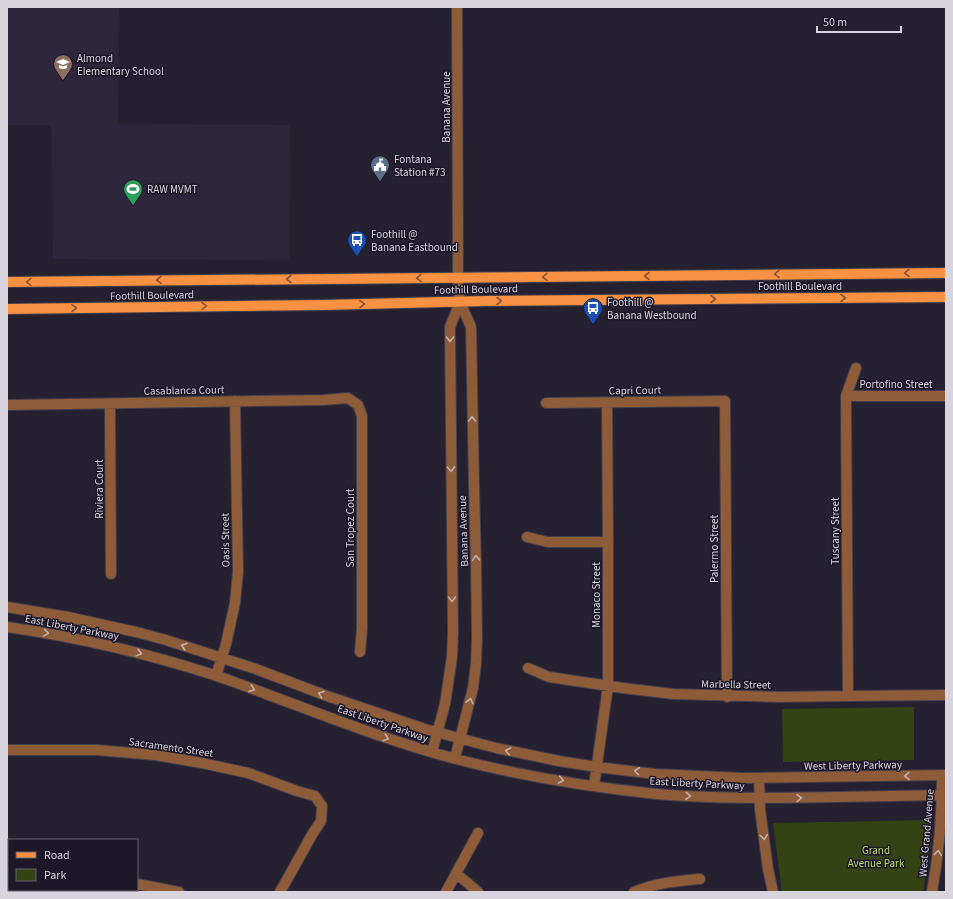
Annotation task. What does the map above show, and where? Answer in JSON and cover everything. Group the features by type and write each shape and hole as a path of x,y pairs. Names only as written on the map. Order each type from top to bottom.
{"main road":[{"name":"Foothill Boulevard","path":"7,282 946,273"},
{"name":"Foothill Boulevard","path":"7,309 323,305 485,301 946,297"}],"street":[{"name":"Banana Avenue","path":"455,758 473,688 477,638 471,327 460,302 458,277 457,7"},
{"name":"Banana Avenue","path":"432,752 438,733 446,696 452,644 450,327 460,302"},
{"name":"Tuscany Street","path":"848,696 846,396 856,368"},
{"name":"Portofino Street","path":"846,396 946,396"},
{"name":"Casablanca Court","path":"7,405 323,400 348,398 358,405"},
{"name":"Oasis Street","path":"216,676 226,644 235,602 238,572 235,401"},
{"name":"Capri Court","path":"546,403 725,401"},
{"name":"Palermo Street","path":"725,401 727,696"},
{"name":"Monaco Street","path":"594,786 608,686 607,402"},
{"name":"Riviera Court","path":"110,404 111,574"},
{"name":"San Tropez Court","path":"358,405 362,416 362,629 360,652"},
{"path":"527,536 548,542 608,542"},
{"name":"East Liberty Parkway","path":"7,607 68,617 166,640 256,669 334,699 410,725 496,748 597,767 655,774 759,778"},
{"name":"East Liberty Parkway","path":"7,627 62,636 120,648 216,676 372,733 455,758 527,774 594,786 670,795 760,798"},
{"name":"Marbella Street","path":"528,668 549,677 673,694 779,698 946,695"},
{"name":"Sacramento Street","path":"7,750 97,750 155,755 248,773 297,792 315,796 322,806 321,821 280,892"},
{"name":"West Liberty Parkway","path":"759,778 944,776"},
{"name":"West Grand Avenue","path":"932,892 939,845 944,795 944,776"},
{"path":"759,778 760,809 768,869 773,892"},
{"path":"760,798 944,795"},
{"path":"446,892 478,833"},
{"path":"456,873 478,892"},
{"path":"634,892 670,882 700,879"},
{"path":"138,884 179,892"}],"shaded area":[{"path":"7,7 119,7 118,124 290,125 289,260 53,259 51,125 7,125"}],"green space":[{"path":"914,707 914,760 783,762 782,709"},
{"name":"Grand Avenue Park","path":"932,820 930,851 923,892 782,892 773,823"}],"place":[{"name":"Almond Elementary School","path":"63,81"},
{"name":"Fontana Station #73","path":"380,182"},
{"name":"RAW MVMT","path":"133,206"},
{"name":"Foothill @ Banana Eastbound","path":"357,257"},
{"name":"Foothill @ Banana Westbound","path":"593,325"}]}
